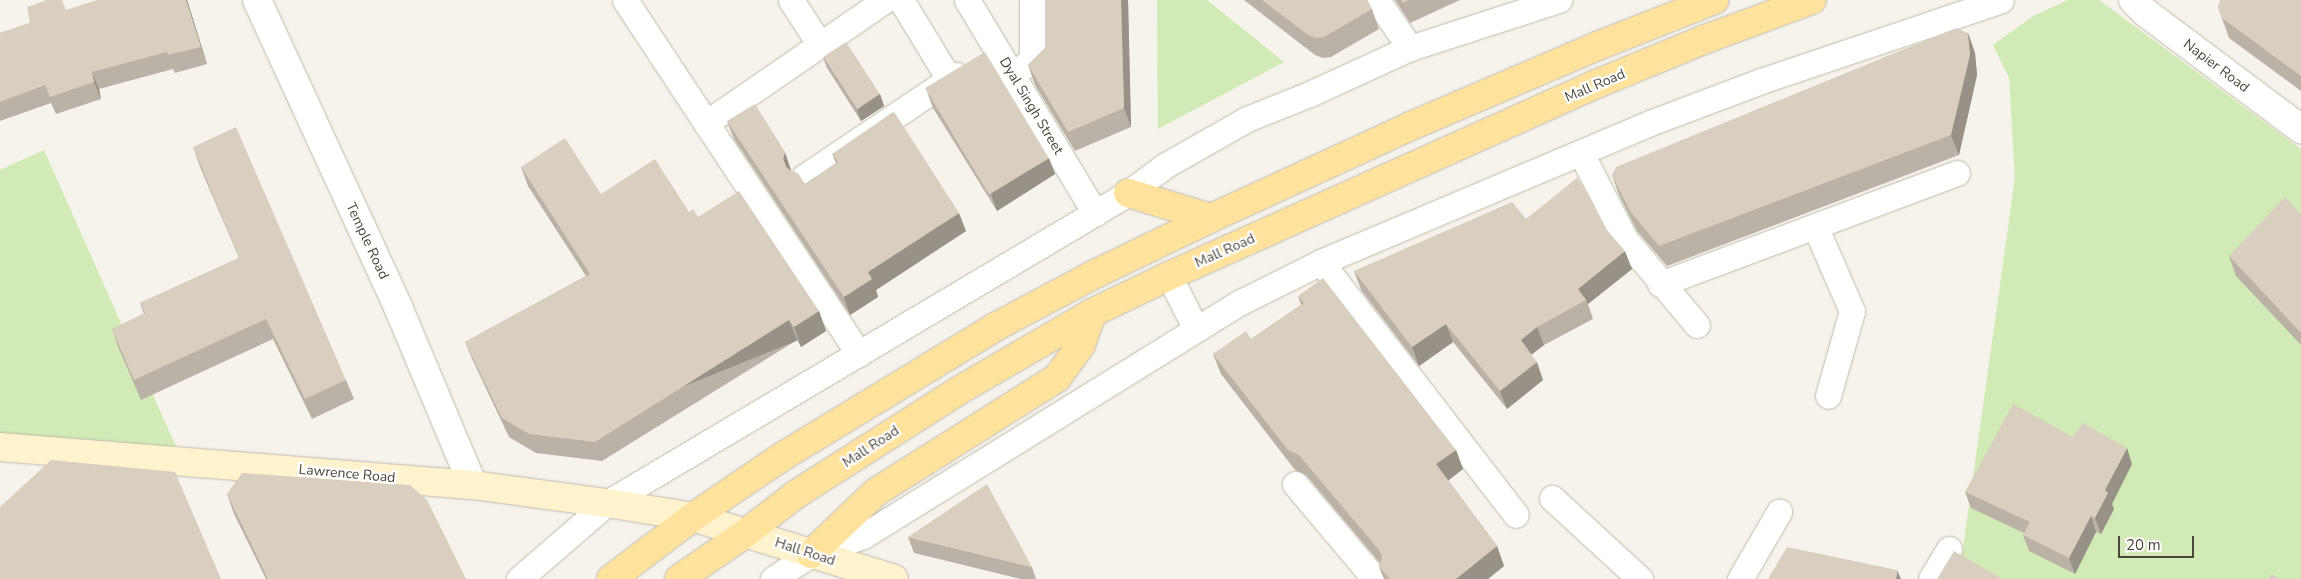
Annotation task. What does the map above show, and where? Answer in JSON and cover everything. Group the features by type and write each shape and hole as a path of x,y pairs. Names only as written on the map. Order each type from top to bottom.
{"main road":[{"path":"611,579 693,517 780,458 997,326 1100,272 1413,125 1600,45 1714,0"},
{"name":"Mall Road","path":"679,579 746,533 795,495 958,391 1092,313 1169,276 1594,85 1703,40 1812,0"},
{"path":"1128,193 1212,218"},
{"path":"811,554 876,492 1057,378 1080,345 1092,313"},
{"name":"Lawrence Road","path":"0,447 473,485 693,517"},
{"name":"Hall Road","path":"693,517 894,579"}],"street":[{"name":"Temple Road","path":"257,0 398,307 473,485"},
{"path":"626,0 859,354"},
{"path":"791,0 820,45"},
{"path":"706,123 885,0"},
{"path":"901,0 949,79"},
{"name":"Dyal Singh Street","path":"967,0 983,57 1012,75 1096,213"},
{"path":"1012,75 1032,60 1032,0"},
{"path":"1377,0 1410,48"},
{"path":"519,579 607,503 1096,213 1128,193 1166,165 1247,118 1312,92 1410,48 1559,0"},
{"path":"773,579 811,554 863,536 1241,302 1321,262 1650,123 1761,81 2001,0"},
{"name":"Napier Road","path":"2134,0 2146,13 2301,129"},
{"path":"804,176 983,57"},
{"path":"1581,153 1625,239 1660,284 1697,325"},
{"path":"1660,284 1957,173"},
{"path":"1814,226 1852,311 1828,396"},
{"path":"1321,262 1516,514"},
{"path":"1169,276 1196,329"},
{"path":"1294,484 1375,579"},
{"path":"1552,498 1640,579"},
{"path":"1740,579 1779,512"},
{"path":"1931,579 1949,549"}],"green space":[{"path":"1157,0 1207,0 1284,62 1158,129"},
{"path":"2068,0 2099,0 2301,149 2301,579 1947,579 1962,555 2015,178 2009,78 1993,45 2033,16"},
{"path":"44,150 182,460 0,447 0,170"}],"building":[{"path":"47,0 62,0 66,10 97,0 186,0 201,47 168,55 167,52 92,72 94,82 50,97 45,85 0,102 0,33 30,23 27,7"},
{"path":"1045,0 1121,0 1124,108 1068,132 1028,65 1045,48"},
{"path":"1262,0 1367,0 1372,9 1324,37 1316,38 1308,35"},
{"path":"2220,0 2301,0 2301,76 2222,18 2218,7"},
{"path":"1956,28 1968,33 1970,55 1951,135 1659,246 1630,211 1612,175 1616,167"},
{"path":"846,42 880,94 857,109 823,57"},
{"path":"985,52 1049,158 989,194 925,88"},
{"path":"755,104 785,152 783,159 785,166 791,171 798,173 805,184 838,162 832,154 893,112 895,113 959,213 868,272 872,279 844,297 727,121"},
{"path":"236,127 346,380 305,399 266,319 134,380 112,329 145,313 140,303 239,258 193,147"},
{"path":"565,138 601,194 655,159 689,212 693,209 698,217 739,191 819,311 794,327 789,320 595,442 529,434 502,418 465,342 590,274 521,167"},
{"path":"1577,178 1587,191 1607,230 1625,251 1578,289 1586,300 1537,327 1521,340 1537,362 1500,391 1446,324 1412,347 1354,271 1512,202 1526,219"},
{"path":"2285,197 2301,214 2301,333 2229,256"},
{"path":"1323,278 1456,450 1436,464 1497,546 1456,579 1390,579 1379,567 1382,557 1379,550 1299,455 1288,450 1213,354 1246,331 1251,339 1304,303 1298,296"},
{"path":"2013,404 2073,437 2083,423 2127,448 2105,490 2108,493 2095,518 2091,516 2069,558 2023,535 2030,522 1965,492"},
{"path":"51,460 175,472 221,579 0,579 0,507"},
{"path":"242,473 410,485 427,500 466,579 268,579 227,494"},
{"path":"987,484 1032,567 908,537"},
{"path":"1787,547 1897,570 1896,579 1768,579"},
{"path":"1954,551 2003,579 1937,579"},
{"path":"2271,574 2281,579 2268,579"}]}
